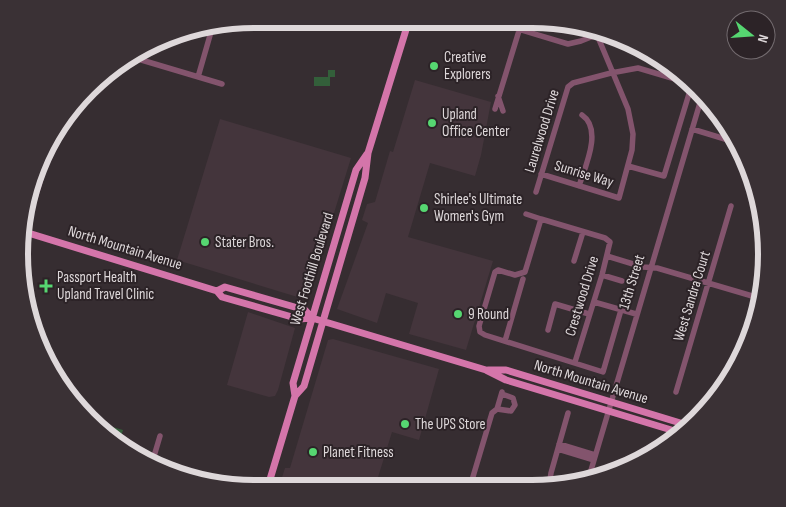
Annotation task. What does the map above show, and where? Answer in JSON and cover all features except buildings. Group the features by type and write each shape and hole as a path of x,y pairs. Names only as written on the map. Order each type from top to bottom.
{"main road":[{"name":"West Foothill Boulevard","path":"270,480 295,396 304,386 365,178 368,153 406,28"},
{"name":"West Foothill Boulevard","path":"295,396 293,383 356,170 368,153"},
{"name":"North Mountain Avenue","path":"28,233 217,291 222,297 299,319 312,318 486,370 506,380 673,430"},
{"name":"North Mountain Avenue","path":"486,370 506,370 682,423"}],"street":[{"path":"513,28 568,44 581,41 591,35"},
{"path":"495,109 519,30"},
{"path":"198,77 211,32"},
{"path":"598,37 631,120 632,150 628,166 664,176 690,92"},
{"path":"140,60 222,84"},
{"name":"Laurelwood Drive","path":"536,192 568,86 611,73 638,68 676,79"},
{"path":"498,96 503,111"},
{"name":"13th Street","path":"590,472 700,102"},
{"path":"579,186 592,140 590,123 582,115"},
{"path":"692,129 727,140"},
{"name":"Sunrise Way","path":"541,174 618,198 628,166"},
{"name":"West Sandra Court","path":"676,392 731,206"},
{"path":"526,214 583,232 574,260"},
{"path":"541,219 525,272 515,275 498,270 496,272 479,326 480,332 484,335 603,372 621,310"},
{"name":"Crestwood Drive","path":"575,362 602,275 610,242 605,238 583,232"},
{"path":"607,256 643,267 658,268 754,297"},
{"path":"602,275 622,281"},
{"path":"505,341 523,279"},
{"path":"594,302 636,314"},
{"path":"548,330 555,304 589,314"},
{"path":"472,480 492,413 497,409 502,393 513,398 515,405 511,411 497,409"},
{"path":"551,479 568,413"},
{"path":"154,456 160,436"},
{"path":"558,446 594,458"}],"shaded area":[{"path":"415,80 491,102 475,176 430,163 408,237 493,261 466,350 409,334 418,303 386,293 377,323 337,309 368,223 362,220 367,204 375,202 390,151 393,152"},
{"path":"220,119 351,158 330,226 321,239 304,299 177,260"},
{"path":"248,312 295,328 275,396 269,397 227,385"},
{"path":"333,339 439,369 419,440 392,432 377,480 281,480 285,468 290,468 328,340"}],"green space":[{"path":"328,70 335,70 335,77 330,77 330,86 314,86 314,77 328,77"},
{"path":"107,426 123,430 121,436"}],"place":[{"name":"Creative Explorers","path":"434,66"},
{"name":"Upland Office Center","path":"432,123"},
{"name":"Shirlee's Ultimate Women's Gym","path":"424,208"},
{"name":"Stater Bros.","path":"205,242"},
{"name":"Passport Health Upland Travel Clinic","path":"46,286"},
{"name":"9 Round","path":"458,314"},
{"name":"The UPS Store","path":"405,424"},
{"name":"Planet Fitness","path":"313,452"}]}
